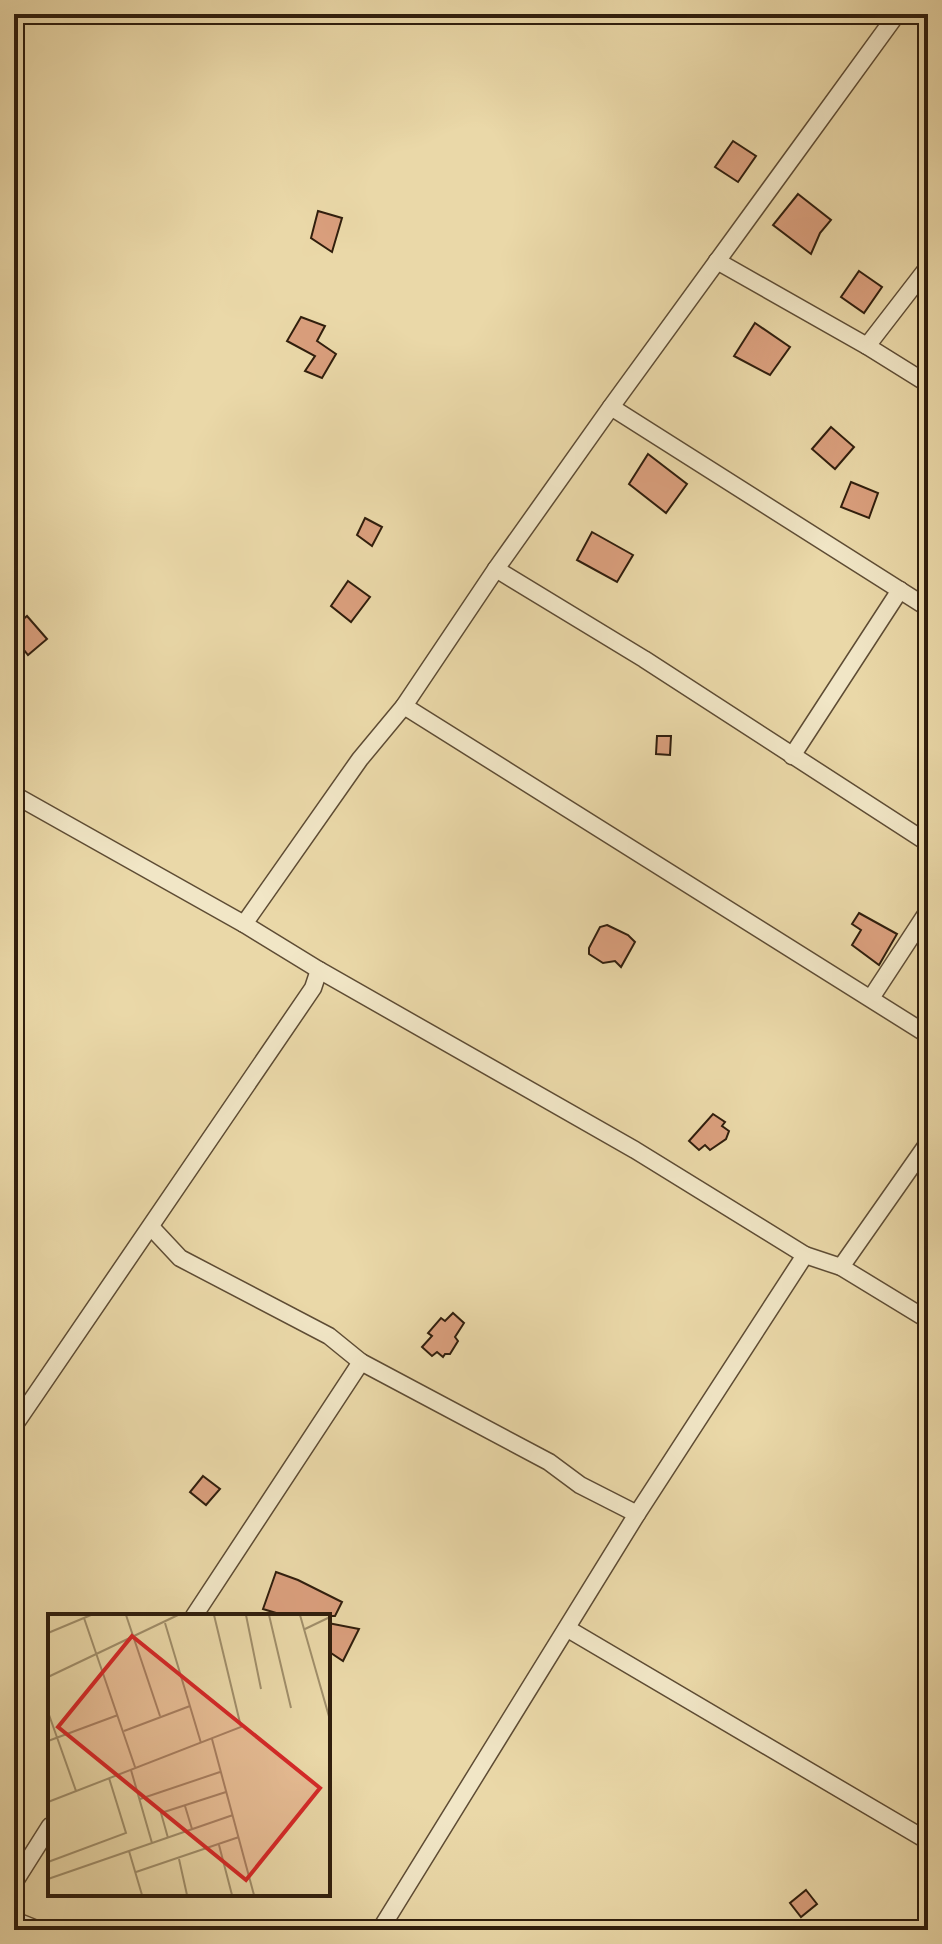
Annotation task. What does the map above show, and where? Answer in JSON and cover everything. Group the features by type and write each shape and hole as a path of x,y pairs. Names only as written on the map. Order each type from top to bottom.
{"street":[{"path":"244,924 360,759 404,706 611,407 897,14"},
{"path":"717,261 928,384"},
{"path":"867,346 928,267"},
{"path":"611,407 928,608"},
{"path":"496,569 644,659 928,843"},
{"path":"792,756 900,590"},
{"path":"404,706 928,1035"},
{"path":"14,806 20,798 622,1142 805,1255 841,1267 928,1320"},
{"path":"871,998 928,911"},
{"path":"14,1426 313,988 319,970"},
{"path":"841,1267 928,1143"},
{"path":"151,1227 180,1258 329,1336 361,1362 549,1462 580,1485 637,1514"},
{"path":"380,1930 637,1514 805,1255"},
{"path":"195,1614 361,1362"},
{"path":"568,1629 928,1841"},
{"path":"14,1883 48,1829"},
{"path":"14,1920 39,1930"}],"building":[{"path":"733,141 756,156 738,182 715,167"},
{"path":"798,194 831,220 820,233 811,254 773,225"},
{"path":"318,211 342,218 332,252 311,238"},
{"path":"859,271 882,287 864,313 841,297"},
{"path":"301,317 325,326 317,341 336,354 322,378 305,371 315,356 287,341"},
{"path":"755,323 790,347 770,375 734,356"},
{"path":"831,427 854,447 835,469 812,449"},
{"path":"648,454 687,484 666,513 629,484"},
{"path":"851,482 878,493 869,518 841,507"},
{"path":"365,518 382,527 372,546 357,535"},
{"path":"592,532 633,555 617,582 577,560"},
{"path":"348,581 370,597 351,622 331,606"},
{"path":"27,616 47,639 28,655 20,645 14,650 14,627"},
{"path":"657,736 671,736 670,755 656,754"},
{"path":"859,913 897,934 879,965 852,945 861,930 852,924"},
{"path":"607,925 635,942 621,967 615,961 603,963 589,954 600,927"},
{"path":"713,1114 725,1122 722,1126 729,1131 726,1139 710,1150 705,1145 699,1150 689,1141"},
{"path":"453,1313 464,1323 455,1337 458,1341 450,1354 443,1357 437,1352 432,1356 422,1347 432,1336 428,1333 441,1318 445,1321"},
{"path":"203,1476 220,1489 206,1505 190,1492"},
{"path":"276,1572 342,1602 335,1616 279,1614 263,1609"},
{"path":"330,1623 359,1629 343,1661 330,1652"},
{"path":"806,1890 817,1904 801,1917 790,1903"}]}
